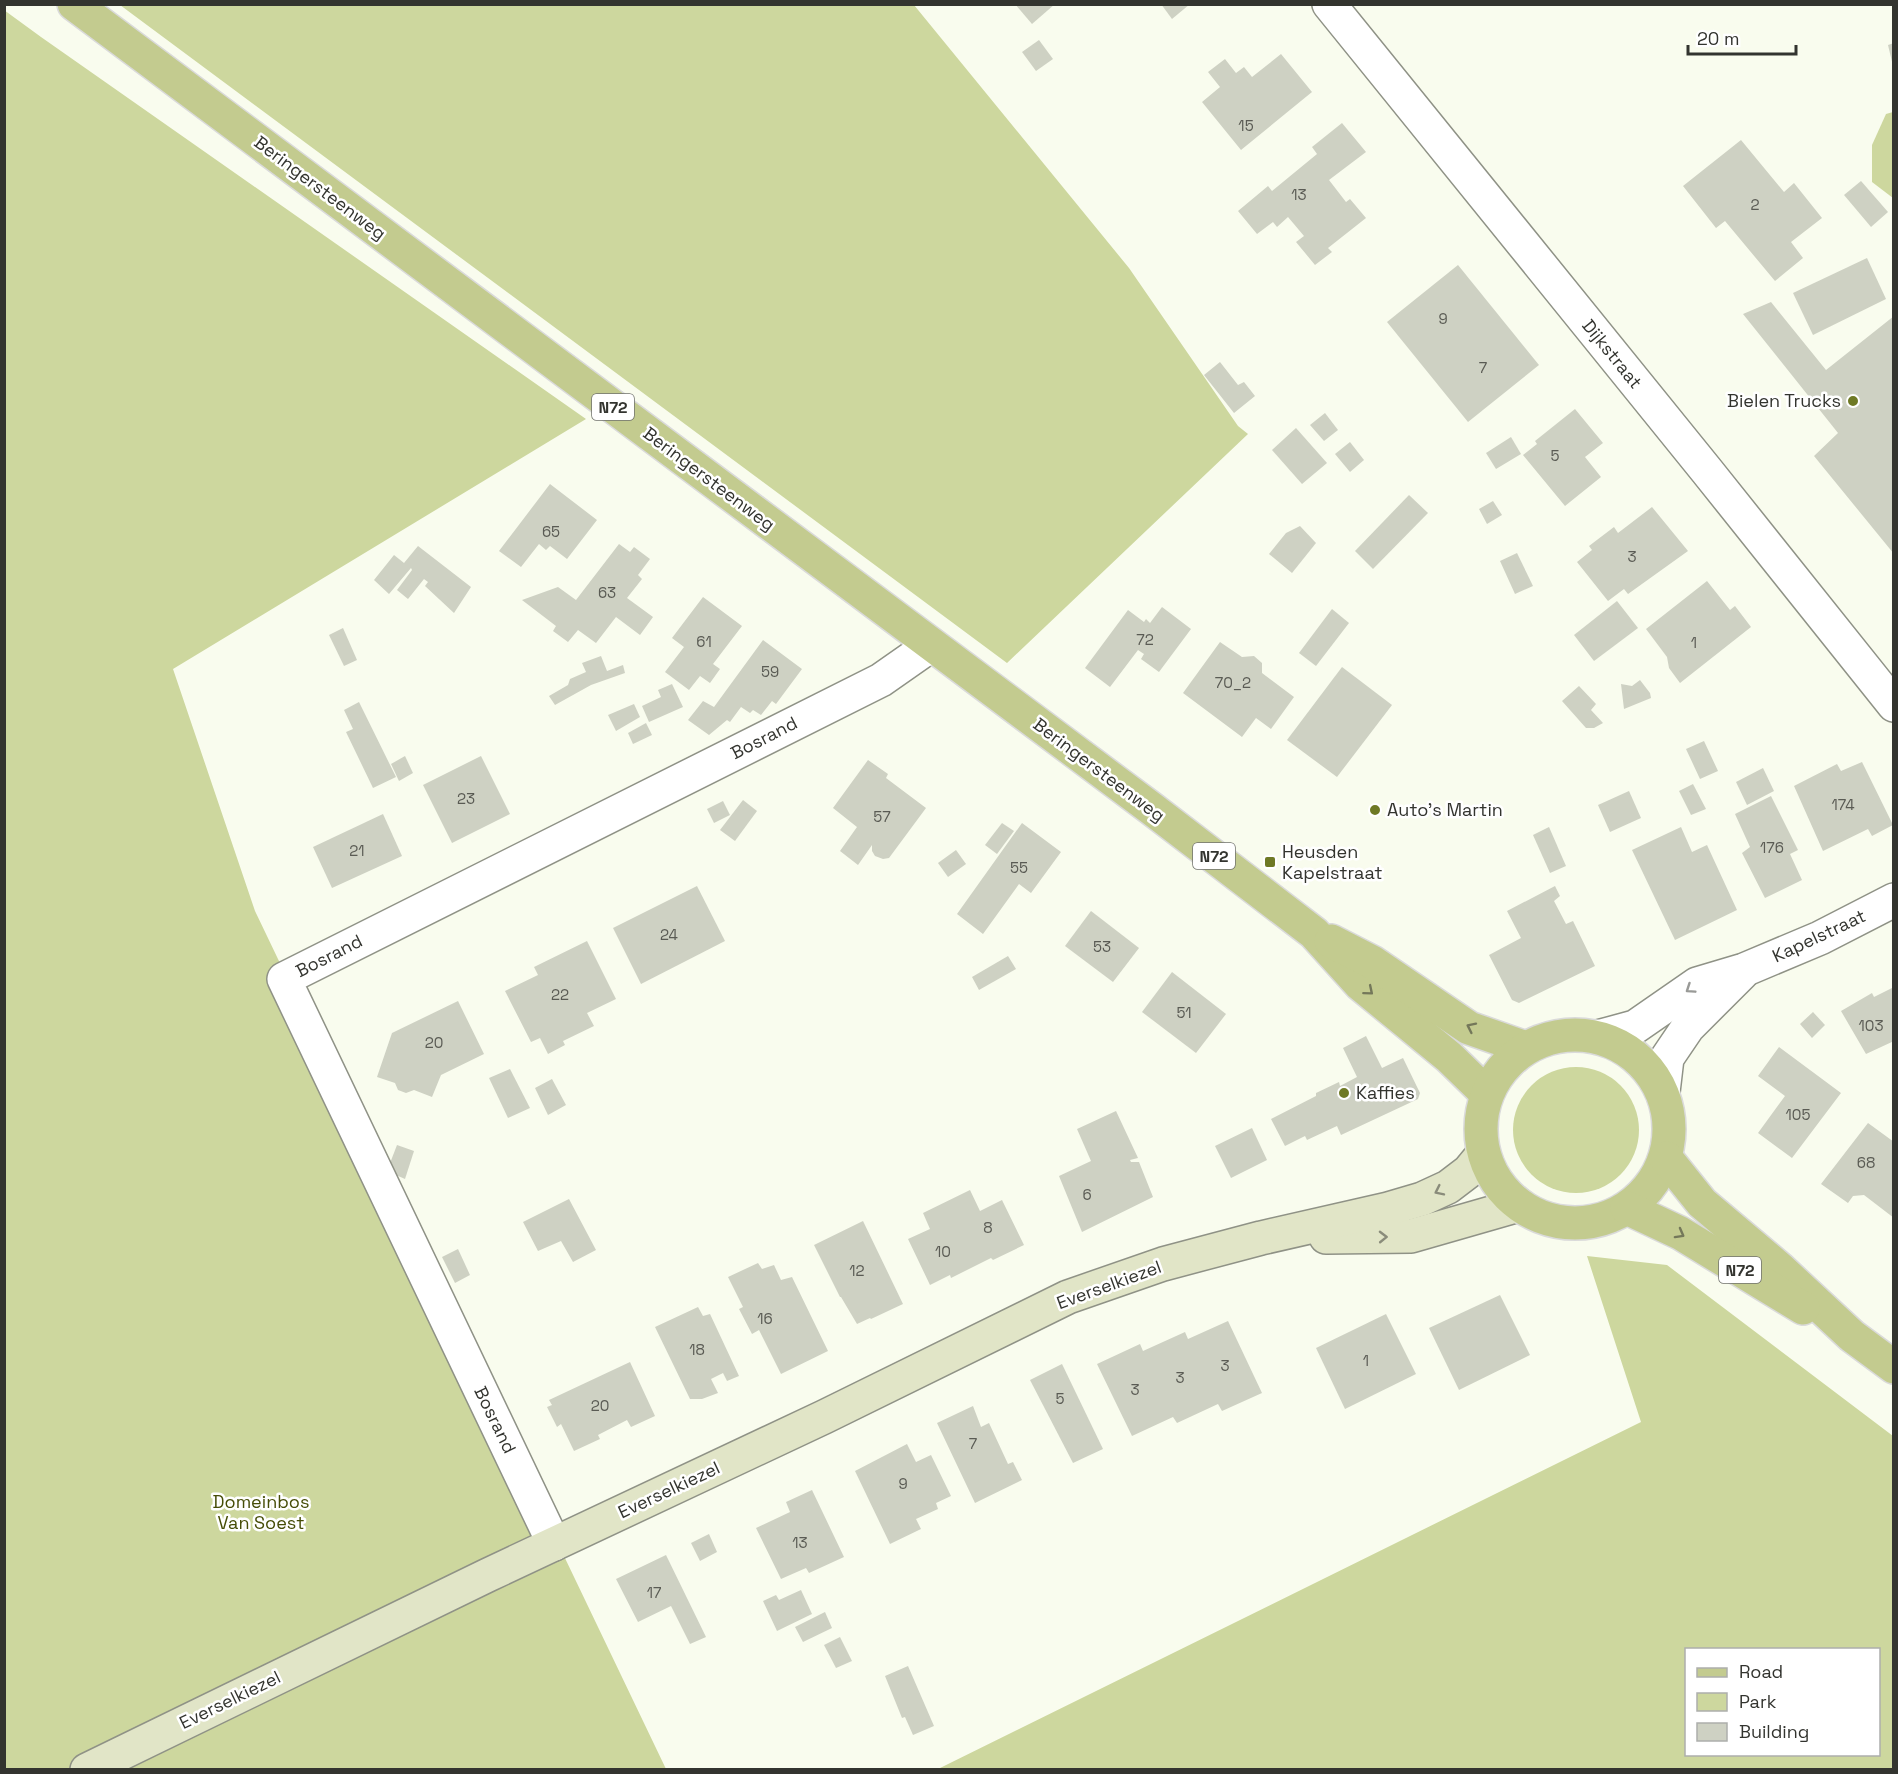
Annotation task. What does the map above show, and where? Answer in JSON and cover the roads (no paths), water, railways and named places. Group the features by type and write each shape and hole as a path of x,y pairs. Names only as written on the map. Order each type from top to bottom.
{"main road":[{"name":"Beringersteenweg","path":"74,4 1314,933 1372,962 1469,1028 1526,1048"},
{"name":"Beringersteenweg","path":"1314,933 1360,984 1449,1058 1487,1094"},
{"path":"1574,1034 1598,1037 1625,1048 1647,1067 1663,1092 1670,1125 1666,1158 1651,1187 1627,1208 1592,1222 1554,1221 1519,1205 1497,1182 1483,1154 1480,1124 1487,1094 1503,1068 1526,1048 1549,1038 1574,1034"},
{"name":"N72","path":"1666,1158 1702,1203 1779,1268 1852,1336 1893,1367"},
{"name":"N72","path":"1627,1208 1680,1233 1852,1336"}],"street":[{"name":"Dijkstraat","path":"1329,4 1893,705"},
{"name":"Bosrand","path":"554,1544 284,979 881,680 931,645"},
{"name":"Kapelstraat","path":"1598,1037 1635,1027 1697,984 1744,970 1820,938 1893,900"},
{"name":"Kapelstraat","path":"1663,1092 1667,1058 1688,1027 1744,970"},
{"name":"Everselkiezel","path":"87,1770 554,1544 835,1412 1068,1297 1163,1264 1422,1199 1448,1187 1469,1171 1483,1154"},
{"name":"Everselkiezel","path":"1261,1238 1412,1236 1519,1205"}],"place":[{"name":"Bielen Trucks","path":"1853,401"},
{"name":"Auto's Martin","path":"1375,810"},
{"name":"Heusden Kapelstraat","path":"1270,862"},
{"name":"Kaffies","path":"1344,1093"}],"park label":[{"name":"Domeinbos Van Soest","path":"261,1512"}]}
